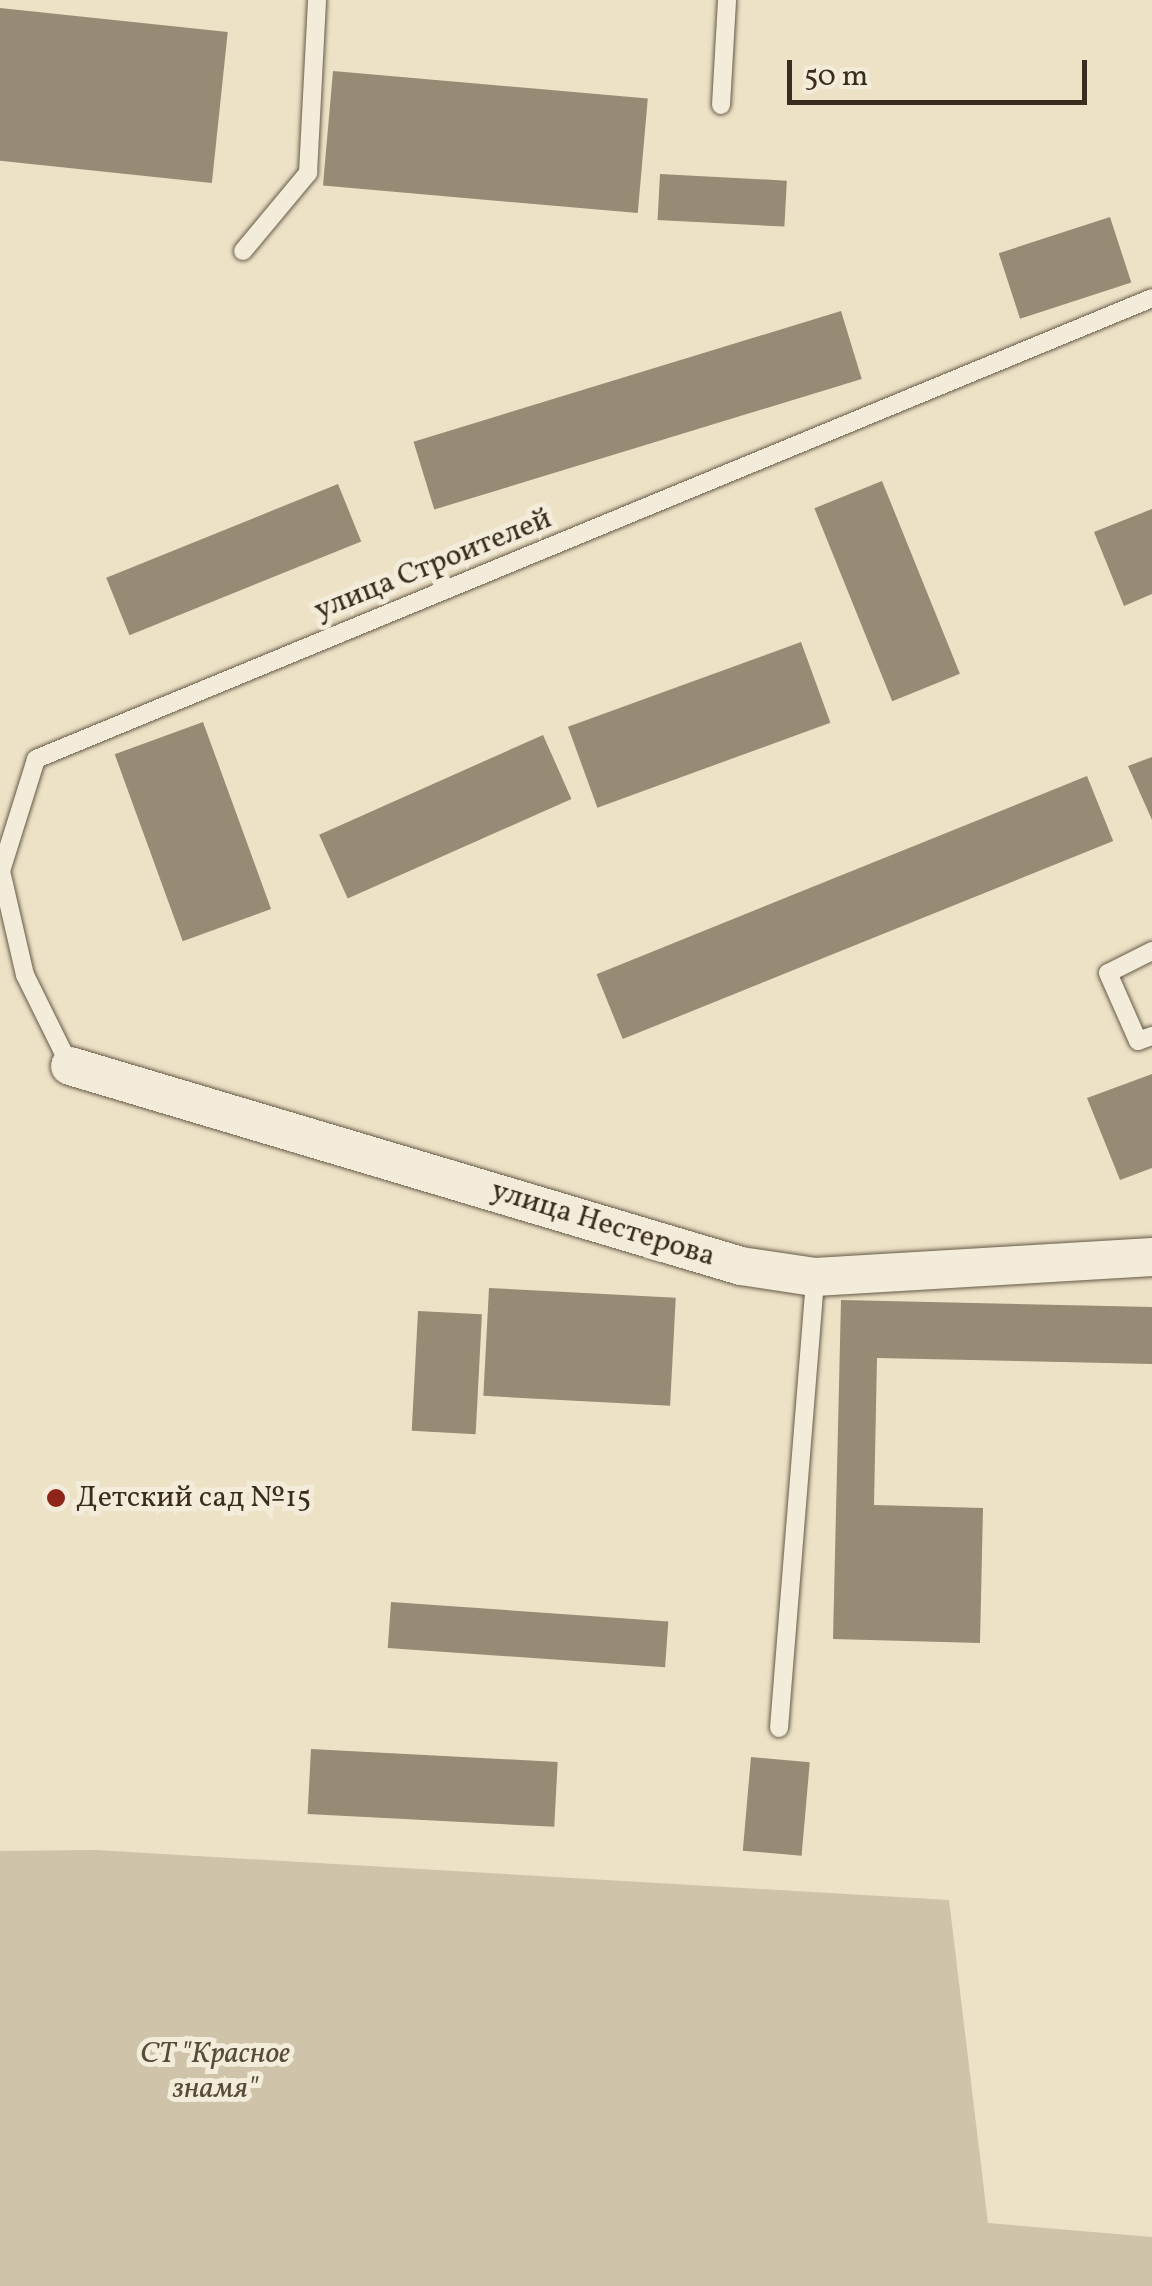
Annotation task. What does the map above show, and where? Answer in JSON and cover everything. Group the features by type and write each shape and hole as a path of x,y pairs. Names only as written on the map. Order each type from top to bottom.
{"street":[{"name":"улица Нестерова","path":"70,1066 742,1266 815,1277 1152,1257"}],"lane":[{"path":"243,251 308,173 317,0"},
{"path":"721,105 727,0"},
{"name":"улица Строителей","path":"70,1066 25,975 1,871 36,759 1152,298"},
{"path":"1152,951 1108,973 1138,1041 1152,1036"},
{"path":"779,1728 815,1277"}],"green space":[{"name":"СТ \"Красное знамя\"","path":"96,1850 949,1900 988,2223 1152,2237 1152,2286 0,2286 0,1851"}],"building":[{"path":"0,8 228,32 212,183 0,161"},
{"path":"333,71 648,99 638,213 323,186"},
{"path":"660,174 787,181 784,227 658,220"},
{"path":"1110,217 1131,283 1020,319 999,253"},
{"path":"841,311 862,379 434,510 414,442"},
{"path":"882,481 960,674 892,701 814,508"},
{"path":"338,484 361,541 129,635 106,578"},
{"path":"1152,509 1152,594 1124,606 1094,532"},
{"path":"801,642 830,723 597,808 568,727"},
{"path":"203,722 271,909 183,941 115,754"},
{"path":"543,735 571,799 348,899 319,835"},
{"path":"1152,757 1152,820 1128,766"},
{"path":"1087,776 1113,841 623,1039 597,974"},
{"path":"1152,1074 1152,1168 1120,1180 1087,1098"},
{"path":"489,1288 676,1298 670,1406 483,1396"},
{"path":"841,1300 1152,1307 1152,1364 877,1358 874,1505 983,1508 980,1643 833,1639"},
{"path":"418,1311 482,1314 476,1434 412,1431"},
{"path":"391,1602 668,1621 665,1667 388,1648"},
{"path":"311,1749 558,1762 554,1827 308,1814"},
{"path":"751,1757 810,1762 802,1856 743,1851"}],"place":[{"name":"Детский сад №15","path":"56,1498"}]}
